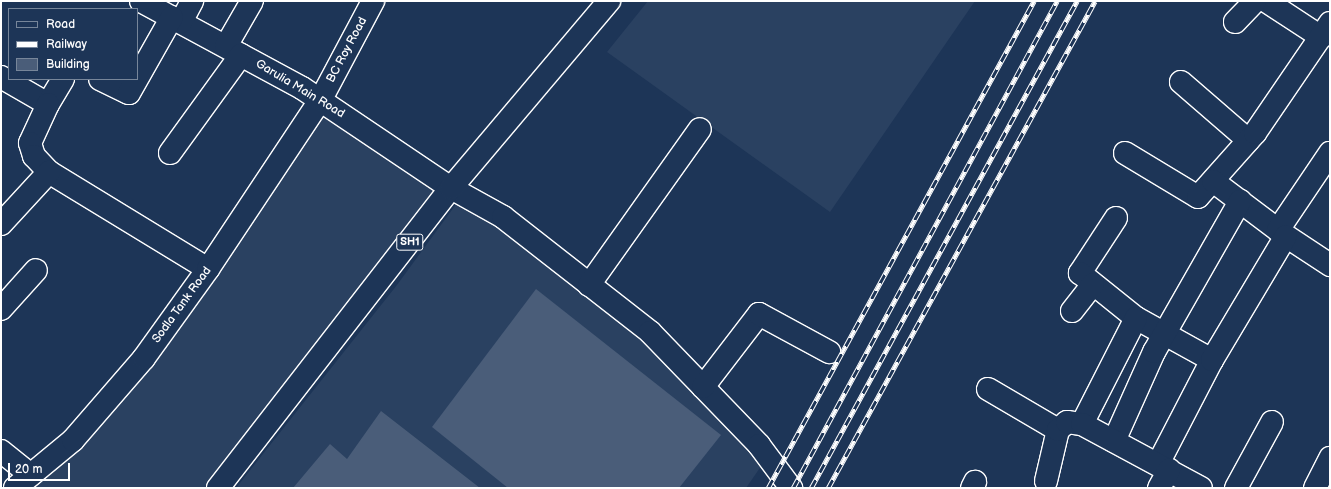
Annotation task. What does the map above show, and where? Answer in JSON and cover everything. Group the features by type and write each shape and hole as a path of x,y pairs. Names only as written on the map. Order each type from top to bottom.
{"street":[{"name":"Garulia Main Road","path":"141,1 321,99 452,188 503,217 650,332 759,445 791,488"},
{"path":"138,79 176,20 192,1"},
{"path":"170,153 233,50 252,1"},
{"name":"BC Roy Road","path":"321,99 373,1"},
{"name":"SH1","path":"218,488 452,188 609,1"},
{"path":"1235,22 1255,1"},
{"path":"1125,153 1198,197 1248,140 1325,30 1266,1"},
{"path":"1,77 48,104"},
{"path":"63,80 48,104 30,143 34,156 49,172 208,269"},
{"path":"102,80 129,93 137,80"},
{"path":"1181,82 1248,140"},
{"name":"Sodla Tank Road","path":"23,481 73,440 144,358 208,269 321,99"},
{"path":"589,285 700,128"},
{"path":"1162,474 1212,360 1282,233 1330,153"},
{"path":"1,224 49,172"},
{"path":"1213,180 1282,233 1330,265"},
{"path":"1114,441 1165,334 1240,201"},
{"path":"1116,218 1080,273 1136,318 1212,360"},
{"path":"1,309 36,270"},
{"path":"1072,311 1093,284"},
{"path":"703,387 759,314 829,352"},
{"path":"1082,424 1136,318"},
{"path":"988,389 1058,430"},
{"path":"1046,481 1058,430 1067,422 1082,424 1114,441 1162,474 1201,488"},
{"path":"1236,488 1272,422"},
{"path":"1,451 23,481"},
{"path":"1315,488 1330,458"}],"shaded area":[{"path":"648,1 975,1 830,212 607,52"},
{"path":"324,109 452,184 216,488 29,488 74,450"},
{"path":"465,192 645,339 764,462 746,488 236,488 397,285"}],"building":[{"path":"536,289 721,435 679,488 508,488 432,427"},
{"path":"381,411 480,488 293,488 330,444 347,459"}],"railway":[{"path":"768,488 1034,1"},
{"path":"793,488 1057,1"},
{"path":"811,488 1077,1"},
{"path":"828,488 1095,1"}]}
